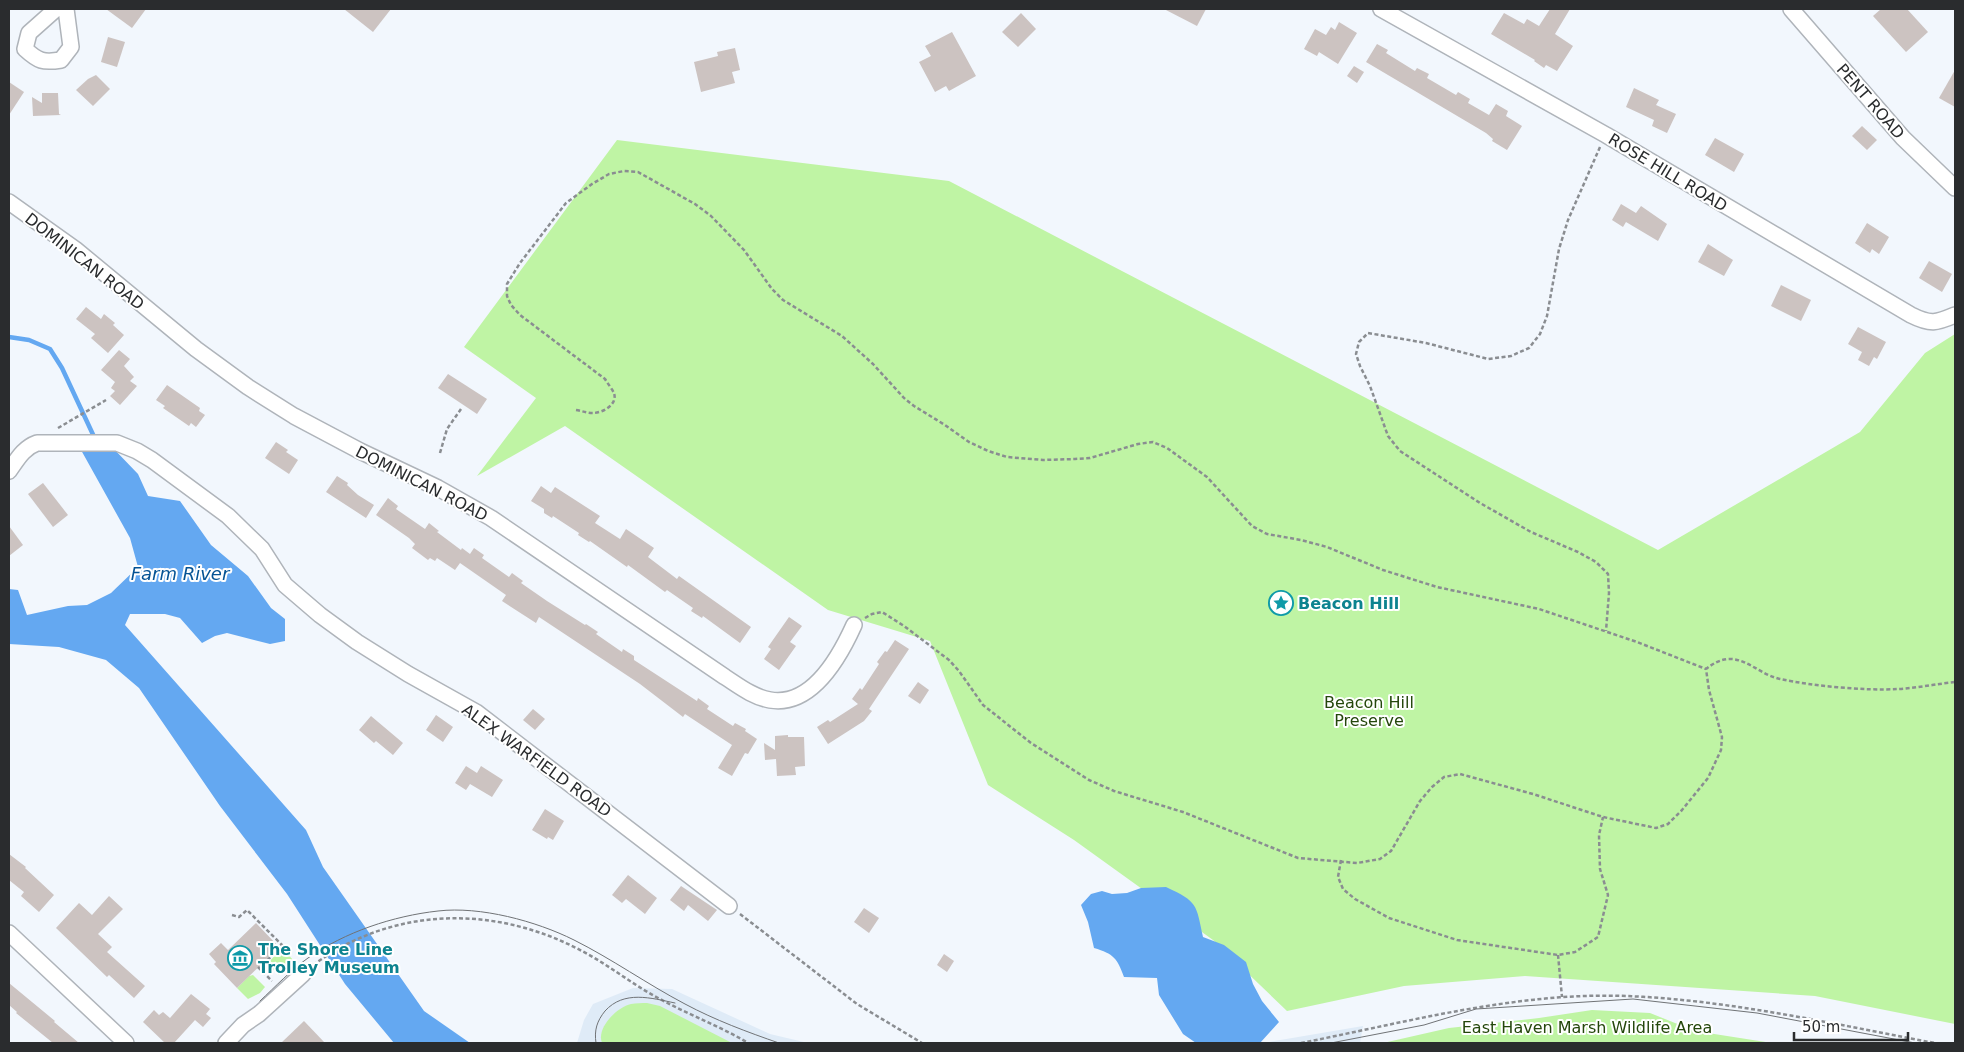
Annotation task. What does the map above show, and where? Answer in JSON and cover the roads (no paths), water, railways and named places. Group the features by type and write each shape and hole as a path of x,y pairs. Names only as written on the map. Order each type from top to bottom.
{"street":[{"path":"56,9 29,33 25,49 34,58 47,63 61,60 71,47 66,9"},
{"name":"ROSE HILL ROAD","path":"1381,9 1606,135 1924,322 1934,323 1955,314"},
{"name":"PENT ROAD","path":"1791,9 1902,138 1955,188"},
{"name":"DOMINICAN ROAD","path":"9,202 75,249 196,350 248,388 318,430 438,488 491,518 725,677 758,696 777,700 794,697 805,691 825,673 845,644 854,625"},
{"name":"ALEX WARFIELD ROAD","path":"9,471 30,445 37,443 117,443 138,452 181,480 228,516 262,550 286,585 320,615 382,658 436,691 476,712 729,906"},
{"path":"9,933 126,1043"},
{"path":"226,1043 243,1025 259,1014 303,974"}],"water":[{"name":"Farm River","path":"112,447 138,474 148,496 180,501 211,545 248,576 271,608 285,619 285,641 270,644 227,633 215,636 202,643 180,618 165,614 130,614 125,625 306,830 323,867 424,1011 470,1043 394,1043 345,984 287,894 220,806 139,688 106,660 59,647 9,644 9,589 18,590 27,615 68,606 87,605 111,593 138,567 130,538 81,450"},
{"path":"1166,887 1184,896 1194,905 1199,917 1203,937 1224,945 1246,962 1253,984 1262,1001 1279,1022 1260,1043 1196,1043 1183,1034 1159,995 1157,978 1124,977 1114,958 1106,952 1094,948 1088,922 1081,905 1091,894 1102,891 1112,894 1127,893 1141,888"}],"waterway":[{"name":"Farm River","path":"9,337 29,340 50,349 62,368 96,441"}],"tram line":[{"path":"260,1001 289,973 308,958 354,933 387,921 421,913 454,910 472,911 508,916 559,933 588,947 696,1010 779,1043"},
{"path":"596,1043 595,1034 600,1018 612,1004 621,1000 638,997 675,1003"},
{"path":"1331,1043 1424,1025 1476,1009 1633,999 1757,1013 1915,1043"}],"place":[{"name":"Beacon Hill","path":"1281,603"},
{"name":"The Shore Line Trolley Museum","path":"240,958"}],"park label":[{"name":"Beacon Hill Preserve","path":"1369,711"},
{"name":"East Haven Marsh Wildlife Area","path":"1587,1027"}]}
